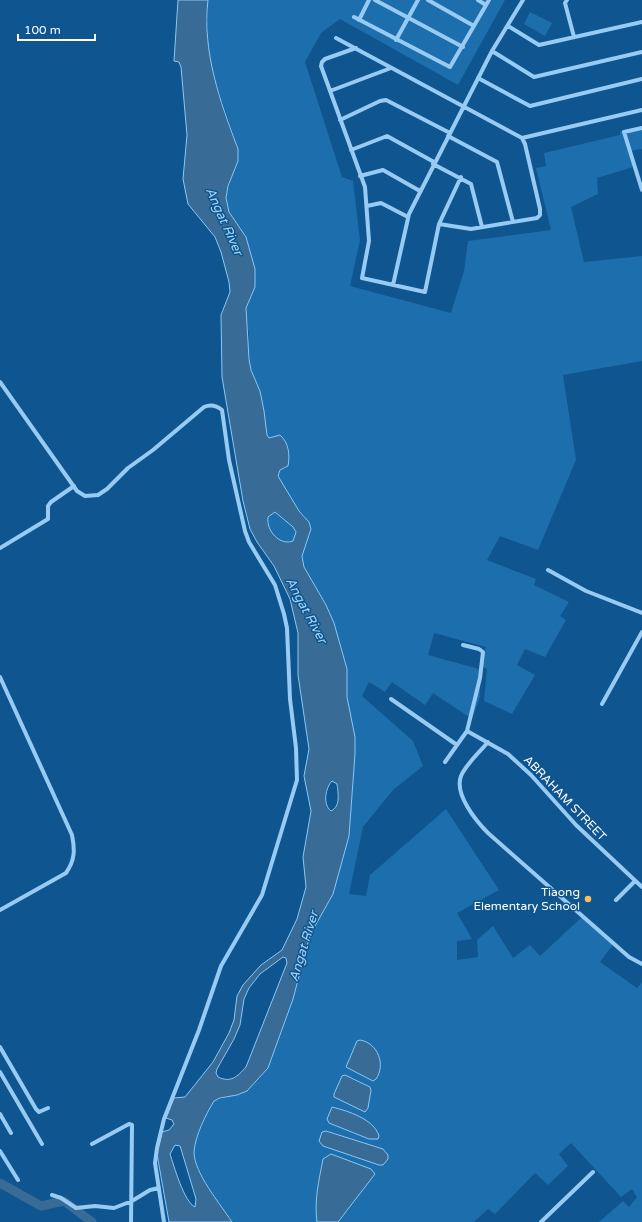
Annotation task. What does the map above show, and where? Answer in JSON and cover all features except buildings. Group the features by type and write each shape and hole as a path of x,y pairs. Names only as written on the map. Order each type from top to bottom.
{"street":[{"path":"358,20 369,0"},
{"path":"375,0 463,47"},
{"path":"396,40 418,0"},
{"path":"428,0 474,26"},
{"path":"478,0 486,4"},
{"path":"354,17 448,67 453,65 489,0"},
{"path":"393,285 408,217 492,51 523,0"},
{"path":"567,0 565,4 574,37"},
{"path":"508,26 539,45 642,22"},
{"path":"336,38 522,138 526,144 540,215 537,218 471,229 439,224"},
{"path":"356,48 325,59 321,66 365,187 370,241 362,278 425,292 439,224 461,177"},
{"path":"492,51 534,77 642,52"},
{"path":"330,91 391,68"},
{"path":"478,78 530,106 642,79"},
{"path":"340,120 380,101 386,100 497,162 513,222"},
{"path":"522,138 642,110"},
{"path":"642,128 624,132 642,190"},
{"path":"351,150 387,136 461,177 471,184 482,227"},
{"path":"360,176 383,170 420,191"},
{"path":"367,206 381,203 408,217"},
{"path":"0,382 74,486 85,496 98,495 128,468 153,450 204,407 208,405 218,406 222,410 229,460 245,531 249,542 275,585 281,602 287,628 290,699 296,748 297,780 262,895 221,966 200,1030 164,1119 155,1157 164,1222"},
{"path":"0,548 48,519 48,506 51,502 74,486"},
{"path":"548,570 586,590 642,613"},
{"path":"602,704 642,632"},
{"path":"445,762 467,731 480,678 483,652 479,649 464,645"},
{"path":"0,677 72,835 75,851 73,864 66,873 0,910"},
{"path":"391,699 457,745"},
{"name":"ABRAHAM STREET","path":"467,731 508,754 531,775 576,825 642,887"},
{"path":"488,742 461,776 460,783 472,816 488,833 598,931 629,957 642,964"},
{"path":"616,900 635,881"},
{"path":"0,1047 36,1109 39,1112 48,1108"},
{"path":"0,1072 42,1144"},
{"path":"0,1114 11,1133"},
{"path":"92,1144 129,1124 132,1125 131,1222"},
{"path":"0,1151 18,1180"},
{"path":"542,1222 593,1172"},
{"path":"52,1195 61,1198 76,1208 95,1206 114,1208 132,1201 150,1190 159,1188"}],"shaded area":[{"path":"208,0 505,0 458,85 340,19 321,33 305,62 342,177 353,181 360,240 350,286 451,313 464,271 468,241 551,230 536,168 546,166 544,153 620,135 620,131 642,126 642,149 630,151 633,167 597,178 598,194 571,207 584,262 642,256 642,361 563,375 576,460 538,550 500,536 487,560 536,579 534,585 569,602 560,616 566,620 545,657 525,649 517,665 535,675 512,714 484,701 487,669 480,666 486,647 434,633 428,655 479,669 480,697 472,719 433,693 425,705 392,682 385,692 369,682 362,696 413,741 423,766 393,790 363,827 349,894 366,896 370,875 446,809 499,890 457,913 472,939 457,941 457,960 478,957 477,940 493,926 513,958 530,945 540,956 583,916 614,943 600,962 637,988 642,982 642,1222 599,1222 623,1201 629,1207 637,1197 632,1189 621,1197 571,1143 559,1154 568,1166 548,1185 535,1173 495,1214 488,1209 474,1222 338,1222 375,1174 323,1159 317,1198 317,1222 232,1222 198,1169 194,1152 196,1140 201,1126 214,1101 227,1097 257,1081 268,1068 293,999 310,935 333,894 349,836 355,754 347,697 347,669 334,623 326,605 304,567 302,556 308,536 305,516 299,511 278,476 280,470 286,468 289,456 288,449 282,438 277,436 269,438 267,435 260,391 251,370 246,308 255,287 246,237 229,212 226,197 238,149 212,71 208,48","holes":["366,1041 377,1052 373,1081 346,1067","351,1077 370,1087 368,1108","326,1131 383,1149 349,1154 323,1146"]},
{"path":"530,12 552,23 545,36 524,24"},
{"path":"275,512 293,527 296,532 293,541 283,541 272,532 269,527 268,517"}],"water":[{"name":"Angat River","path":"178,0 208,0 207,19 210,57 219,94 238,149 238,161 228,186 226,198 229,212 246,237 255,269 255,287 246,308 251,370 260,391 267,435 269,438 280,435 287,445 289,458 288,466 280,470 278,476 299,511 309,522 311,529 302,556 304,567 326,605 334,623 347,669 347,697 355,737 349,836 333,894 310,935 293,999 268,1068 247,1091 214,1101 204,1119 196,1139 194,1152 198,1169 232,1222 169,1222 157,1154 162,1132 169,1130 174,1124 172,1120 166,1118 174,1098 185,1097 213,1062 229,1033 234,1020 237,996 243,985 261,965 282,950 297,919 306,887 303,857 311,811 304,776 309,749 298,675 298,633 290,599 274,566 257,542 250,529 243,501 222,377 221,315 230,292 229,282 221,252 215,237 188,204 183,179 187,135 181,67 179,62 174,61","holes":["275,512 293,527 296,532 293,541 283,541 275,536 269,527 268,517","332,781 337,784 338,795 338,803 331,811 328,808 326,800 327,791","283,957 286,958 287,963 246,1067 234,1078 223,1079 218,1077 216,1073 217,1069 240,1025 244,999 249,988 260,974","175,1145 180,1146 196,1199 195,1207 191,1204 183,1191 170,1154"]},
{"path":"360,1040 372,1045 376,1050 380,1061 379,1073 373,1081 346,1067 357,1041"},
{"path":"345,1075 370,1087 371,1090 368,1108 365,1112 334,1097 342,1076"},
{"path":"332,1107 353,1113 366,1120 376,1130 379,1136 378,1139 369,1139 329,1123 327,1119"},
{"path":"326,1131 383,1149 388,1155 388,1159 383,1165 379,1165 323,1146 319,1141 322,1132"},
{"path":"331,1154 371,1169 375,1174 338,1222 317,1222 317,1198 323,1159"}],"waterway":[{"path":"0,1183 41,1206 64,1201 92,1222"}],"place":[{"name":"Tiaong Elementary School","path":"588,899"}]}
